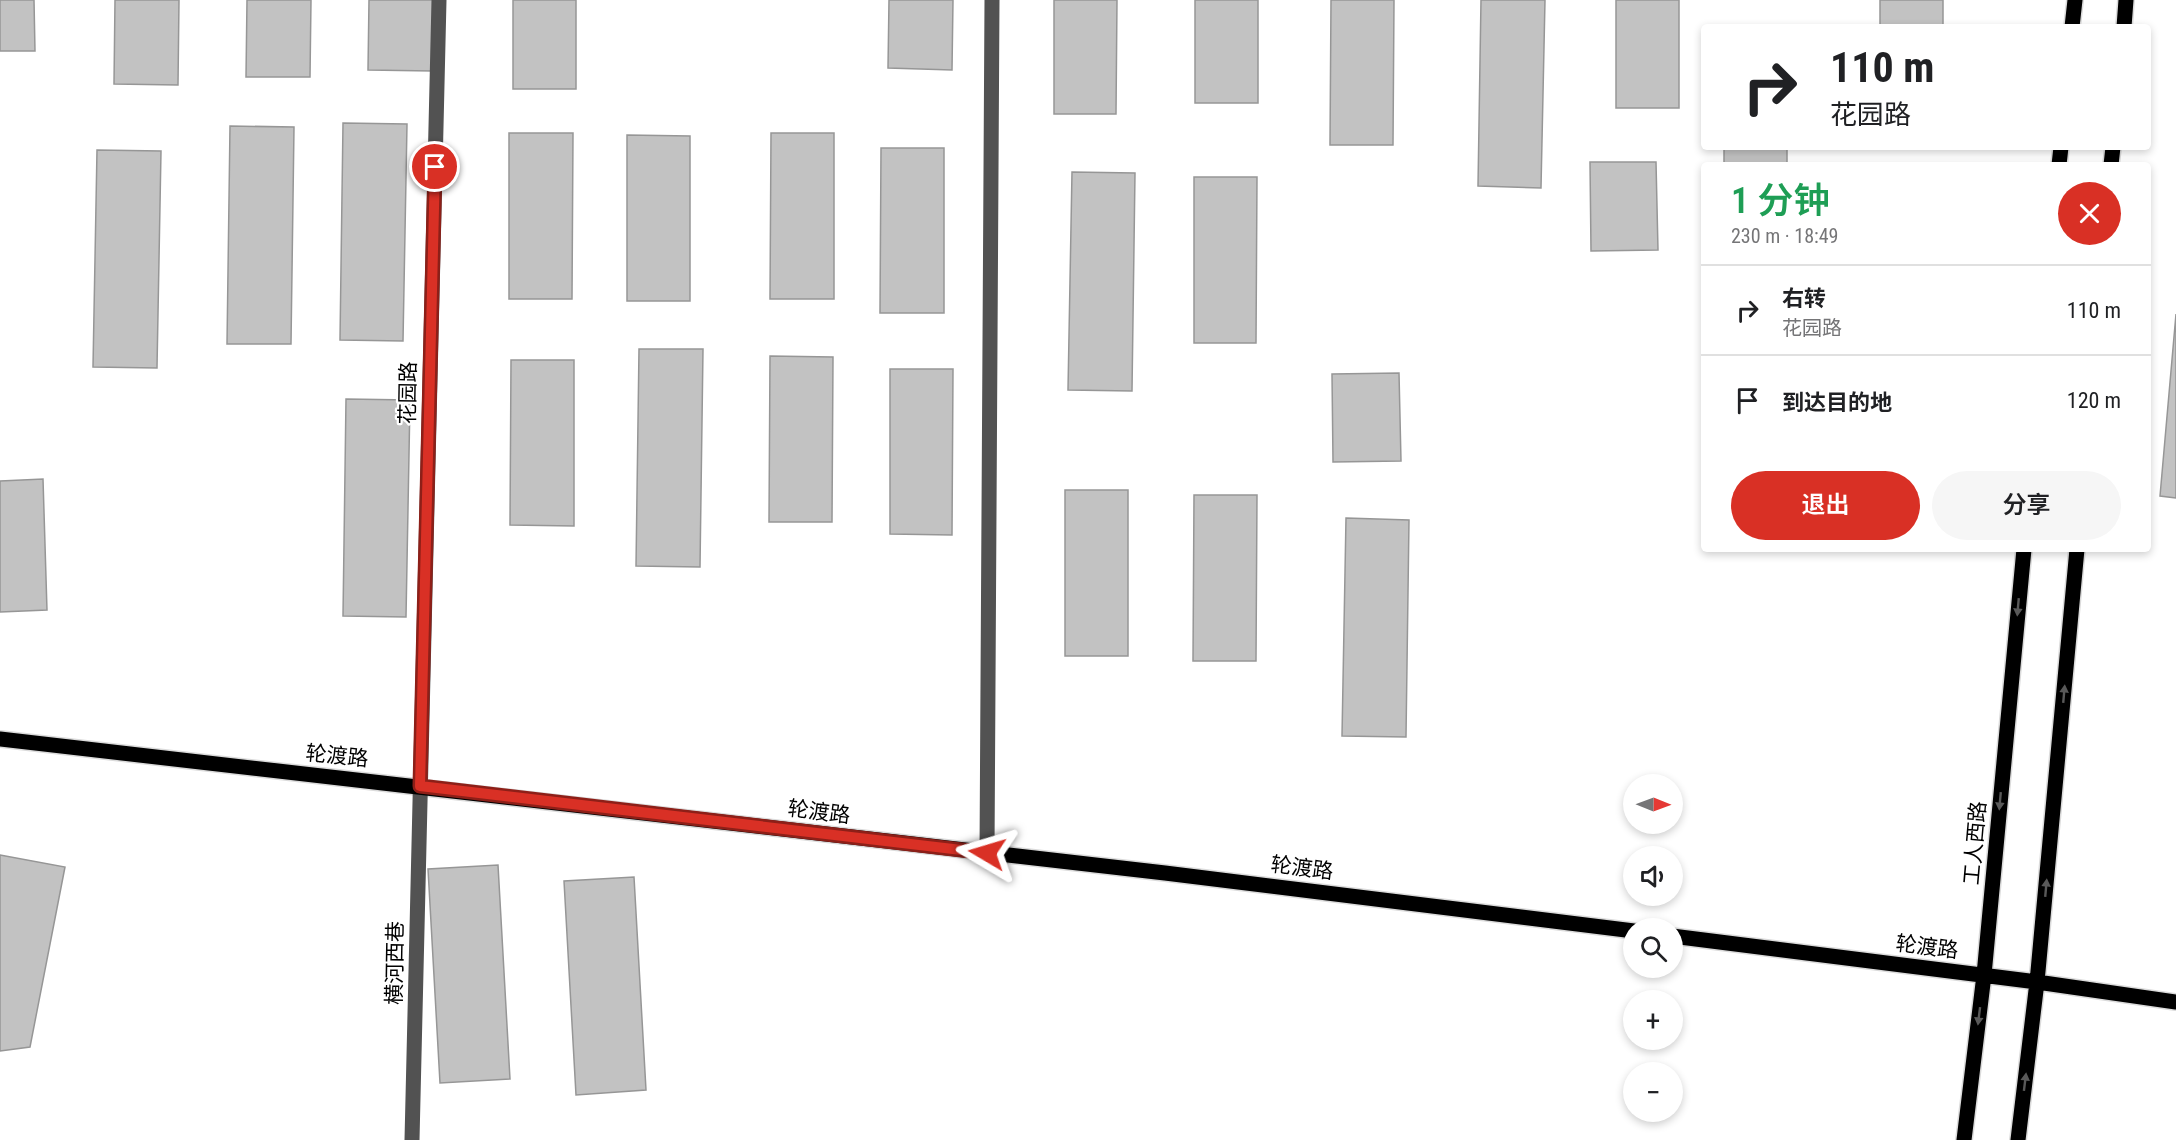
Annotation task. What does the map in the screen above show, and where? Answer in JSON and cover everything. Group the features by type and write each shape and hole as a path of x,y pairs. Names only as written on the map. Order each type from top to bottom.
{"main road":[{"path":"2072,24 2075,0"},
{"path":"2124,24 2126,0"},
{"name":"工人西路","path":"1964,1140 1984,975 2024,552"},
{"path":"2018,1140 2037,982 2077,552"},
{"name":"轮渡路","path":"0,739 1166,873 1623,930"},
{"name":"轮渡路","path":"1683,937 1984,975 2176,1002"}],"street":[{"name":"花园路","path":"420,786 439,0"},
{"path":"987,853 992,0"},
{"name":"横河西巷","path":"412,1140 420,786"}],"building":[{"path":"0,0 34,0 35,51 0,51"},
{"path":"115,0 179,0 178,85 114,84"},
{"path":"247,0 311,0 310,77 246,77"},
{"path":"369,0 433,0 432,71 368,70"},
{"path":"513,0 576,0 576,89 513,89"},
{"path":"889,0 953,0 952,70 888,68"},
{"path":"1054,0 1117,0 1116,114 1054,114"},
{"path":"1195,0 1258,0 1258,103 1195,103"},
{"path":"1331,0 1394,0 1393,145 1330,145"},
{"path":"1481,0 1545,0 1541,188 1478,186"},
{"path":"1616,0 1679,0 1679,108 1616,108"},
{"path":"1880,0 1943,0 1943,24 1880,24"},
{"path":"343,123 407,124 403,341 340,340"},
{"path":"230,126 294,127 291,344 227,344"},
{"path":"509,133 573,133 572,299 509,299"},
{"path":"771,133 834,133 834,299 770,299"},
{"path":"627,135 690,136 690,301 627,301"},
{"path":"881,148 944,148 944,313 880,313"},
{"path":"97,150 161,151 157,368 93,367"},
{"path":"1724,150 1787,150 1787,162 1724,162"},
{"path":"1590,162 1656,162 1658,250 1591,251"},
{"path":"1072,172 1135,173 1132,391 1068,390"},
{"path":"1194,177 1257,177 1256,343 1194,343"},
{"path":"2176,314 2176,498 2160,496"},
{"path":"639,349 703,349 700,567 636,566"},
{"path":"770,356 833,357 832,522 769,522"},
{"path":"511,360 574,360 574,526 510,525"},
{"path":"890,369 953,369 952,535 890,534"},
{"path":"1399,373 1401,461 1333,462 1332,374"},
{"path":"346,399 410,400 406,617 343,616"},
{"path":"43,479 47,610 0,612 0,481"},
{"path":"1065,490 1128,490 1128,656 1065,656"},
{"path":"1194,495 1257,495 1256,661 1193,661"},
{"path":"1346,518 1409,520 1406,737 1342,736"},
{"path":"0,855 65,867 30,1047 0,1051"},
{"path":"498,865 510,1079 440,1083 428,869"},
{"path":"634,877 646,1090 576,1095 564,881"}],"route":[{"path":"435,167 420,786 987,853"}]}
